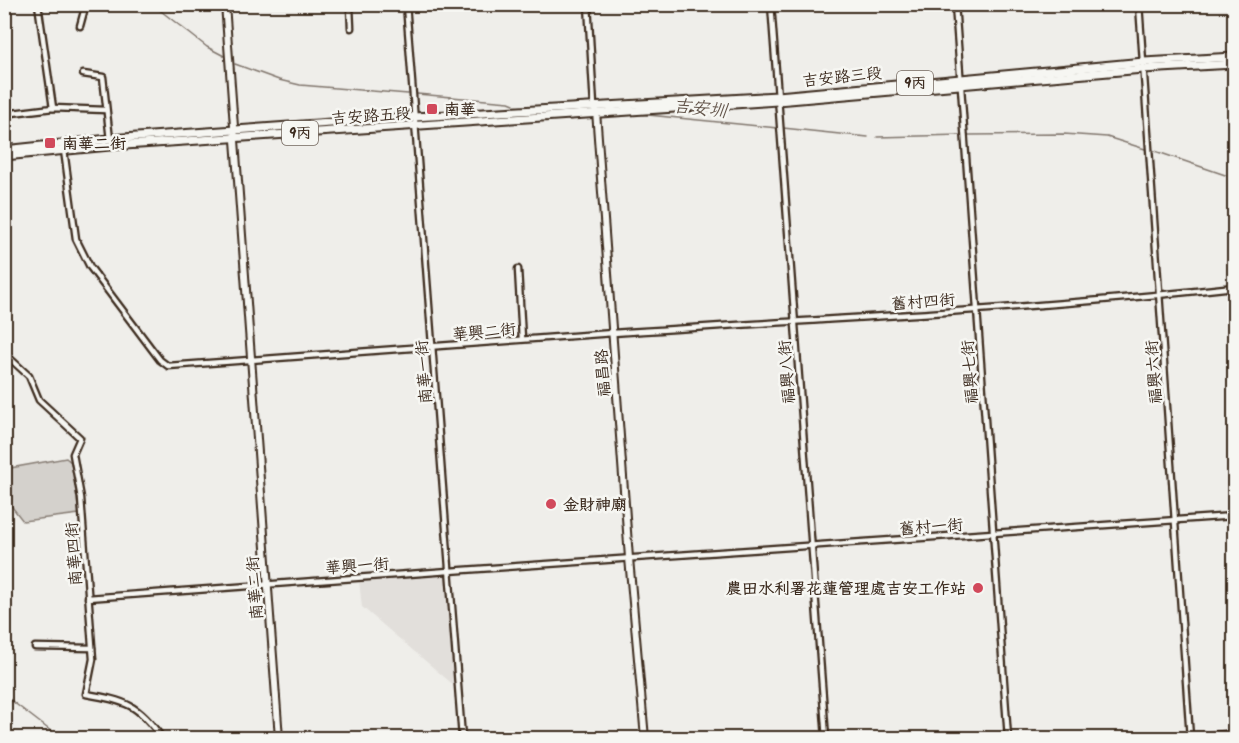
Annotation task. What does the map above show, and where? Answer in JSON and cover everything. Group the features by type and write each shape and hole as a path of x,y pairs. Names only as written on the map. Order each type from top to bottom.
{"main road":[{"name":"吉安路三段","path":"595,110 871,91 1234,57"},
{"name":"吉安路三段","path":"1143,66 1234,64"},
{"name":"吉安路五段","path":"235,135 414,117 595,110"},
{"name":"吉安路五段","path":"4,156 110,143 415,126 595,110"},
{"name":"吉安路五段","path":"4,150 64,148"}],"street":[{"path":"38,4 54,108"},
{"path":"80,26 86,4"},
{"name":"南華二街","path":"225,4 279,738"},
{"path":"351,28 350,7 357,4"},
{"name":"南華一街","path":"406,4 462,738"},
{"name":"福昌路","path":"588,4 629,558 645,738"},
{"name":"福興八街","path":"771,4 826,738"},
{"name":"福興七街","path":"955,4 1008,738"},
{"name":"福興六街","path":"1139,4 1190,738"},
{"path":"83,74 104,77 110,143"},
{"path":"4,114 54,108 106,110"},
{"name":"華興二街","path":"64,148 76,239 90,267 160,360 168,366 612,333"},
{"path":"518,269 522,339"},
{"name":"舊村四街","path":"612,333 976,310 1234,287"},
{"name":"南華四街","path":"4,353 24,369 39,400 80,438 73,454 73,460 81,498 92,648 86,694 118,700 130,705 147,717 162,738"},
{"name":"舊村一街","path":"629,558 1234,516"},
{"name":"華興一街","path":"88,598 629,558"},
{"path":"35,647 92,648"},
{"path":"1181,738 1234,734"}],"shaded area":[{"path":"66,458 72,463 79,514 23,521 5,498 5,469"},
{"path":"448,574 456,687 362,607 359,581"}],"waterway":[{"name":"吉安圳","path":"152,4 207,47 226,57"},
{"name":"吉安圳","path":"235,64 300,85 408,94"},
{"name":"吉安圳","path":"417,94 514,104"},
{"name":"吉安圳","path":"597,117 638,114 778,128"},
{"name":"吉安圳","path":"529,120 578,118"},
{"name":"吉安圳","path":"783,128 868,137"},
{"name":"吉安圳","path":"968,135 1064,134 1107,137 1145,149"},
{"name":"吉安圳","path":"877,137 962,135"},
{"name":"吉安圳","path":"1152,150 1234,178"},
{"path":"4,695 60,738"}],"place":[{"name":"南華","path":"432,109"},
{"name":"南華二街","path":"50,143"},
{"name":"金財神廟","path":"551,504"},
{"name":"農田水利署花蓮管理處吉安工作站","path":"978,588"}]}
